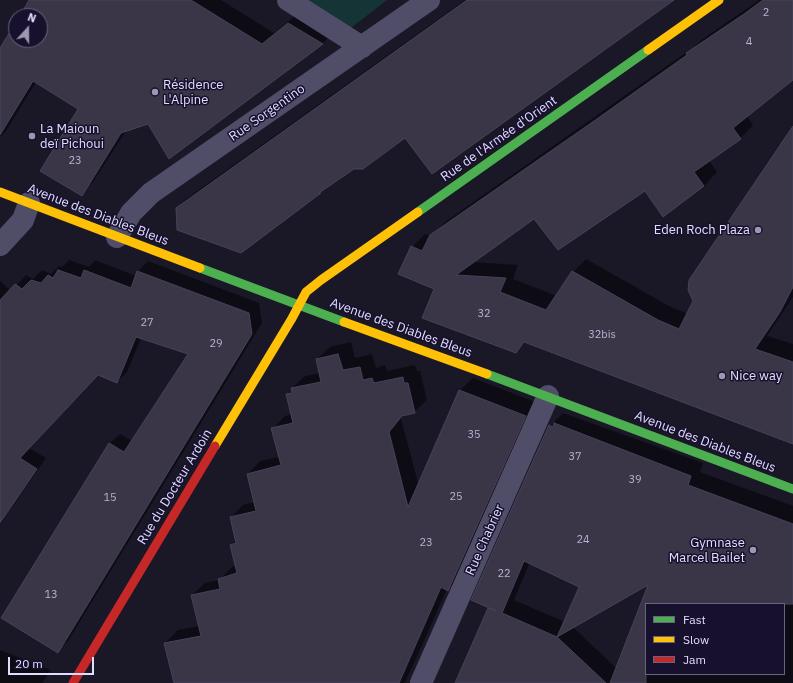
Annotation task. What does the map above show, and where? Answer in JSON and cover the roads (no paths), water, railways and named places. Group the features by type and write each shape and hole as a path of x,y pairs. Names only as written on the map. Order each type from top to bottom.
{"street":[{"path":"288,0 362,47"},
{"name":"Rue Sorgentino","path":"117,237 131,213 151,193 429,0"},
{"name":"Rue de l'Armée d'Orient","path":"299,304 306,292 321,280 719,0"},
{"name":"Avenue des Diables Bleus","path":"0,192 793,489"},
{"path":"0,245 23,220 30,203"},
{"name":"Rue du Docteur Ardoin","path":"73,683 299,304"},
{"name":"Rue Chabrier","path":"421,683 548,396"}],"place":[{"name":"Résidence L'Alpine","path":"155,92"},
{"name":"La Maioun deï Pichoui","path":"32,136"},
{"name":"Eden Roch Plaza","path":"758,230"},
{"name":"Nice way","path":"722,376"},
{"name":"Gymnase Marcel Bailet","path":"753,550"}]}
